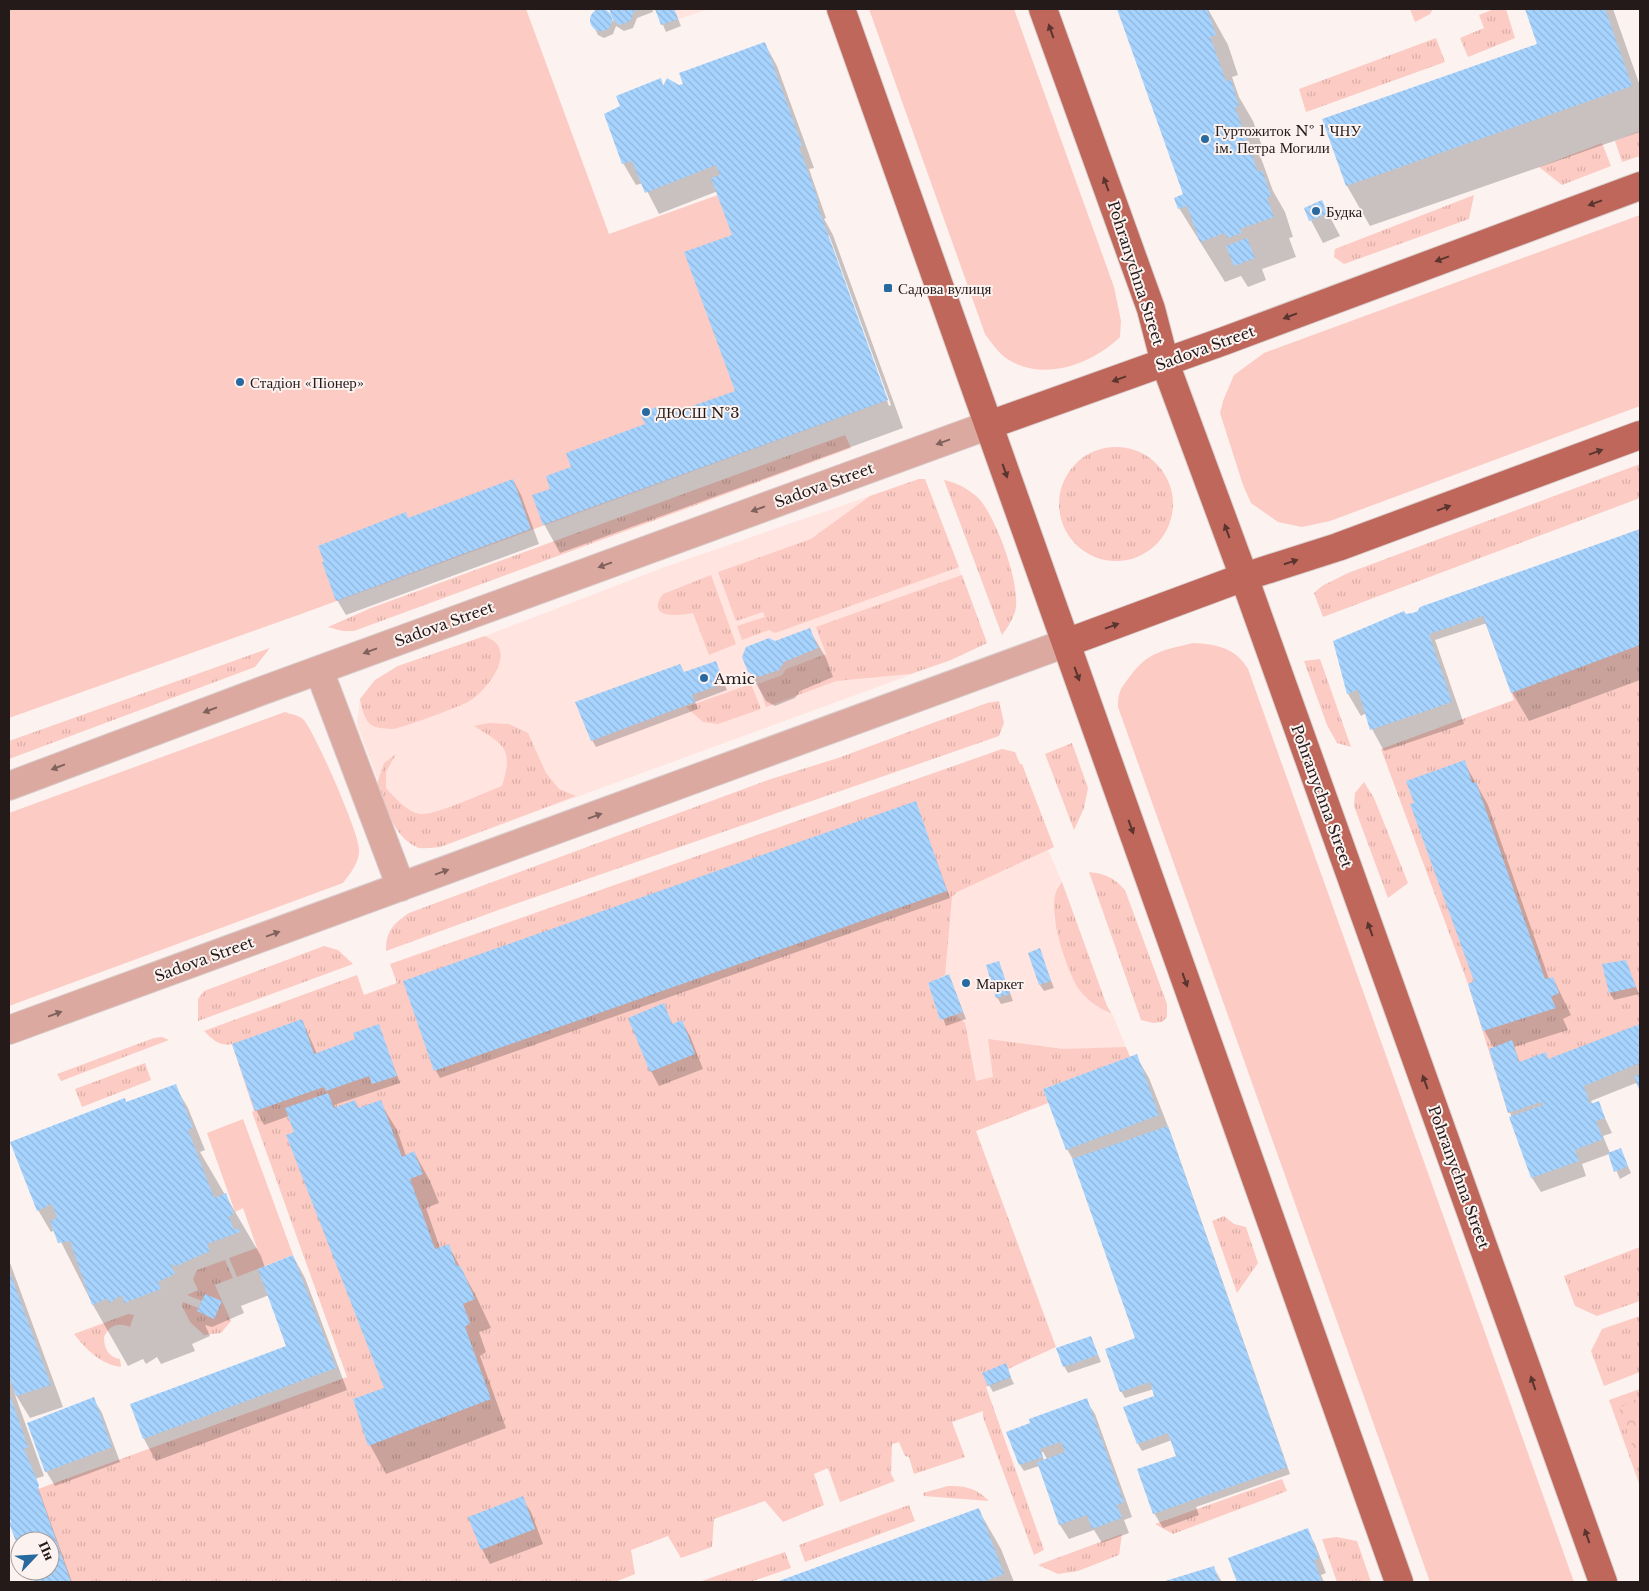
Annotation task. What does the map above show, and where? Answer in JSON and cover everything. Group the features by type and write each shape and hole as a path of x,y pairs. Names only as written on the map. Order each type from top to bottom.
{"main road":[{"path":"841,9 1399,1582"},
{"name":"Pohranychna Street","path":"1043,9 1151,309 1165,363 1244,577 1603,1582"},
{"name":"Sadova Street","path":"989,425 1165,363 1640,186"},
{"name":"Sadova Street","path":"1066,644 1244,577 1338,547 1640,436"}],"street":[{"name":"Sadova Street","path":"9,786 989,425"},
{"name":"Sadova Street","path":"9,1030 1066,644"},
{"path":"320,670 401,887"}],"shaded area":[{"path":"655,9 709,9 661,25"},
{"path":"919,479 925,479 987,643 951,660 440,847 418,848 396,828 357,725 360,699 375,680 398,666 485,636 662,568"},
{"path":"1054,847 1048,850 1062,882 1058,885 1054,918 1068,964 1105,1012 1113,1015 1130,1057 1043,1089 1048,1103 976,1131 928,983 947,891 1020,855"}],"green space":[{"name":"Стадіон «Піонер»","path":"9,9 526,9 609,234 718,195 732,235 888,400 301,614 9,718"},
{"path":"869,9 1014,9 1114,287 1121,321 1120,337 1108,347 1079,363 1047,370 1016,364 1002,355 985,334"},
{"path":"1410,9 1433,9 1430,14 1415,22"},
{"path":"1494,9 1506,9 1515,38 1468,57 1460,38 1484,28 1479,15"},
{"path":"1436,38 1445,62 1306,112 1299,89"},
{"path":"1640,131 1640,156 1622,162 1615,141"},
{"path":"1602,143 1611,166 1562,185 1539,167"},
{"path":"1474,195 1469,219 1344,264 1334,257 1335,249"},
{"path":"1640,215 1640,406 1330,521 1302,527 1278,522 1251,503 1243,485 1220,413 1234,375 1264,353"},
{"path":"845,435 851,448 354,631 343,631 328,627 371,608"},
{"path":"1116,447 1138,452 1156,464 1168,482 1173,504 1168,526 1156,544 1138,556 1116,561 1094,556 1076,544 1064,526 1059,504 1064,482 1076,464 1094,452"},
{"path":"1640,464 1640,498 1323,617 1314,593 1322,586 1348,573"},
{"path":"919,479 925,479 959,567 775,633 769,630 742,640 737,626 765,617 763,612 736,621 718,572 811,539 870,496"},
{"path":"944,480 963,487 980,500 994,522 1006,554 1015,587 1016,601 1014,615 1002,635"},
{"path":"1640,529 1640,1063 1508,1113 1468,984 1381,749 1514,700 1473,590"},
{"path":"711,575 736,644 709,655 693,613 672,615 661,612 658,608 663,594"},
{"path":"962,575 987,643 951,660 910,674 836,681 766,707 758,684 782,675 786,669 826,654 816,627"},
{"path":"485,636 495,642 500,649 500,657 494,675 474,698 453,708 397,728 377,727 367,721 360,699 375,680 398,666"},
{"path":"1193,643 1225,648 1238,656 1248,669 1574,1582 1430,1582 1118,707 1119,693 1122,687 1144,661 1158,653"},
{"path":"270,648 255,667 9,759 9,741"},
{"path":"1320,659 1351,747 1337,743 1327,725 1304,661"},
{"path":"751,684 761,709 718,724 703,722 686,707"},
{"path":"999,701 1004,723 999,736 504,908 386,951 389,933 409,913 768,780 838,758 987,703"},
{"path":"285,712 303,719 309,727 326,761 352,823 359,854 354,868 343,883 9,1006 9,813"},
{"path":"489,723 509,724 528,733 546,773 559,789 576,796 440,847 419,848 409,842 402,836 391,820 377,784 384,763 396,754 386,772 386,788 410,811 427,814 460,803 502,786 507,763 504,749 493,738 474,726"},
{"path":"1072,743 1088,788 1084,808 1074,830 1045,754"},
{"path":"1002,749 1015,752 1020,764 1022,764 1054,847 957,892 952,897 945,975 928,983 940,1020 956,1015 965,1023 976,1081 993,1077 988,1039 1063,1049 1126,1047 1130,1057 1043,1089 1048,1103 976,1131 1056,1347 1008,1369 1011,1377 986,1387 1044,1550 1034,1555 983,1417 983,1411 952,1422 965,1457 914,1474 909,1457 905,1456 899,1442 892,1444 891,1474 895,1481 840,1502 828,1468 814,1474 824,1505 783,1522 765,1501 714,1519 712,1547 681,1558 668,1536 631,1550 635,1574 615,1582 71,1582 60,1551 60,1531 53,1531 38,1489 347,1377 252,1112 254,1111 232,1044 220,1043 204,1031 357,975 364,995 397,983 390,964"},
{"path":"1364,782 1374,798 1408,883 1388,898 1354,806 1355,793"},
{"path":"1089,872 1109,877 1125,890 1167,1004 1167,1017 1162,1022 1153,1023 1141,1020"},
{"path":"1062,882 1107,1006 1112,1014 1097,1006 1083,994 1076,985 1066,962 1057,932 1054,903 1056,891"},
{"path":"324,946 338,950 353,964 198,1021 198,999 204,991"},
{"path":"162,1037 169,1040 61,1081 57,1074 154,1038"},
{"path":"145,1063 151,1080 82,1107 75,1089"},
{"path":"243,1119 293,1255 237,1277 229,1258 257,1248 243,1208 235,1212 207,1133"},
{"path":"1224,1216 1234,1224 1246,1227 1258,1263 1237,1293 1212,1221"},
{"path":"1640,1247 1640,1301 1597,1316 1575,1306 1564,1276"},
{"path":"225,1260 233,1278 215,1285 231,1321 221,1333 204,1335 190,1322 182,1306 183,1302 198,1308 202,1301 187,1295 198,1290 193,1279 197,1270"},
{"path":"128,1314 134,1315 130,1327 118,1325 111,1327 104,1337 108,1351 112,1356 120,1359 121,1367 100,1359 74,1334"},
{"path":"1640,1316 1640,1372 1604,1386 1591,1351 1602,1329"},
{"path":"1640,1389 1640,1486 1609,1400"},
{"path":"1640,1397 1640,1468 1619,1408"},
{"path":"1282,1479 1287,1491 1173,1534 1155,1524"},
{"path":"948,1486 970,1489 980,1493 989,1501 924,1496 923,1493"},
{"path":"909,1505 915,1521 805,1562 799,1545"},
{"path":"1122,1534 1119,1555 1078,1571 1058,1574 1038,1565"},
{"path":"1337,1537 1357,1541 1371,1582 1337,1582 1322,1539"},
{"path":"785,1552 791,1568 750,1582 699,1582"}],"building":[{"path":"601,9 609,12 612,20 609,28 601,31 593,28 590,20 593,12"},
{"path":"609,9 640,9 634,11 630,21 620,25 613,20"},
{"path":"655,9 674,9 678,19 661,25"},
{"name":"Гуртожиток № 1 ЧНУ ім. Петра Могили","path":"1117,9 1207,9 1216,35 1210,37 1226,81 1231,80 1239,106 1235,107 1258,172 1262,170 1271,196 1267,198 1274,217 1240,229 1242,233 1227,238 1225,233 1200,242 1187,206 1178,209 1174,198 1183,194"},
{"path":"1525,9 1605,9 1632,86 1346,186 1322,119 1537,44"},
{"path":"765,42 802,145 799,147 819,203 817,204 888,400 543,525 532,495 550,489 546,476 571,467 566,453 645,424 640,413 660,406 664,416 735,391 684,252 732,235 711,178 720,175 716,165 645,193 632,161 622,164 604,114 620,106 616,96 661,78 663,86 667,78 679,85 683,84 679,73"},
{"name":"Будка","path":"1322,200 1328,214 1309,221 1304,208"},
{"path":"1247,238 1255,258 1234,266 1226,246"},
{"path":"513,479 531,529 336,601 318,546 406,512 408,518"},
{"path":"1640,529 1640,645 1511,693 1483,616 1429,634 1452,702 1370,730 1358,690 1347,694 1333,641 1404,611 1406,614 1417,612 1420,607"},
{"path":"810,628 818,648 784,662 779,670 758,677 748,672 742,657 746,647 769,638 775,641"},
{"path":"716,661 724,683 692,695 695,702 591,741 575,702 680,664 684,672"},
{"path":"1465,760 1472,783 1476,782 1545,979 1553,977 1559,993 1551,997 1556,1008 1483,1031 1468,984 1474,981 1410,804 1414,803 1406,781"},
{"path":"916,801 947,891 434,1071 403,981"},
{"path":"1040,948 1051,981 1039,985 1028,953"},
{"path":"1626,960 1636,987 1609,993 1602,964"},
{"path":"999,961 1010,994 996,998 986,965"},
{"path":"949,974 963,1012 940,1020 928,983"},
{"path":"664,1003 672,1024 682,1020 695,1054 650,1072 628,1018"},
{"path":"302,1019 314,1054 355,1039 353,1033 379,1024 397,1076 372,1084 369,1076 326,1091 324,1087 255,1111 232,1044"},
{"path":"1640,1024 1640,1063 1584,1086 1590,1104 1599,1101 1605,1118 1596,1121 1603,1139 1575,1150 1579,1161 1531,1178 1509,1117 1543,1105 1542,1102 1508,1113 1489,1049 1512,1040 1519,1062 1546,1052 1548,1059"},
{"path":"1137,1054 1159,1115 1066,1150 1043,1089"},
{"path":"1640,1074 1640,1092 1634,1076"},
{"path":"176,1084 193,1128 188,1130 214,1198 226,1193 234,1214 229,1216 234,1230 238,1228 240,1232 207,1244 210,1251 176,1266 171,1264 175,1274 158,1282 161,1289 124,1303 122,1295 109,1303 108,1298 92,1305 70,1241 58,1243 50,1221 57,1218 52,1204 37,1211 10,1142 125,1098 126,1102"},
{"path":"328,1093 334,1108 355,1100 358,1108 381,1100 402,1157 414,1151 423,1174 410,1179 435,1249 449,1244 456,1265 461,1267 475,1299 463,1304 470,1323 465,1327 491,1399 368,1446 353,1399 384,1388 286,1135 294,1132 285,1108"},
{"path":"1168,1126 1287,1467 1153,1514 1137,1469 1176,1456 1168,1433 1137,1444 1123,1407 1154,1396 1150,1382 1120,1392 1105,1349 1135,1338 1072,1159"},
{"path":"1621,1148 1628,1166 1614,1172 1608,1153"},
{"path":"293,1255 336,1368 143,1439 130,1404 286,1346 258,1269"},
{"path":"9,1270 51,1385 16,1396 9,1376"},
{"path":"205,1294 222,1301 214,1319 197,1311"},
{"path":"1091,1336 1098,1355 1063,1367 1056,1348"},
{"path":"1006,1363 1011,1377 988,1386 982,1373"},
{"path":"9,1393 28,1447 24,1449 39,1485 38,1489 53,1531 12,1531 9,1516"},
{"path":"94,1397 112,1447 45,1472 27,1423"},
{"path":"1087,1398 1124,1502 1117,1505 1122,1518 1092,1529 1087,1515 1059,1525 1037,1462 1065,1452 1061,1442 1040,1449 1043,1457 1019,1465 1006,1432 1030,1423 1029,1419"},
{"path":"523,1496 535,1529 481,1550 468,1517"},
{"path":"979,1508 1004,1574 983,1582 776,1582"},
{"path":"1308,1528 1319,1558 1314,1560 1322,1582 1237,1582 1228,1558"},
{"path":"60,1551 71,1582 35,1582 60,1581"},
{"path":"1214,1566 1219,1582 1162,1582"}],"place":[{"name":"Гуртожиток № 1 ЧНУ ім. Петра Могили","path":"1205,139"},
{"name":"Будка","path":"1316,211"},
{"name":"Садова вулиця","path":"888,288"},
{"name":"Стадіон «Піонер»","path":"240,382"},
{"name":"ДЮСШ №3","path":"646,412"},
{"name":"Amic","path":"704,678"},
{"name":"Маркет","path":"966,983"}]}
